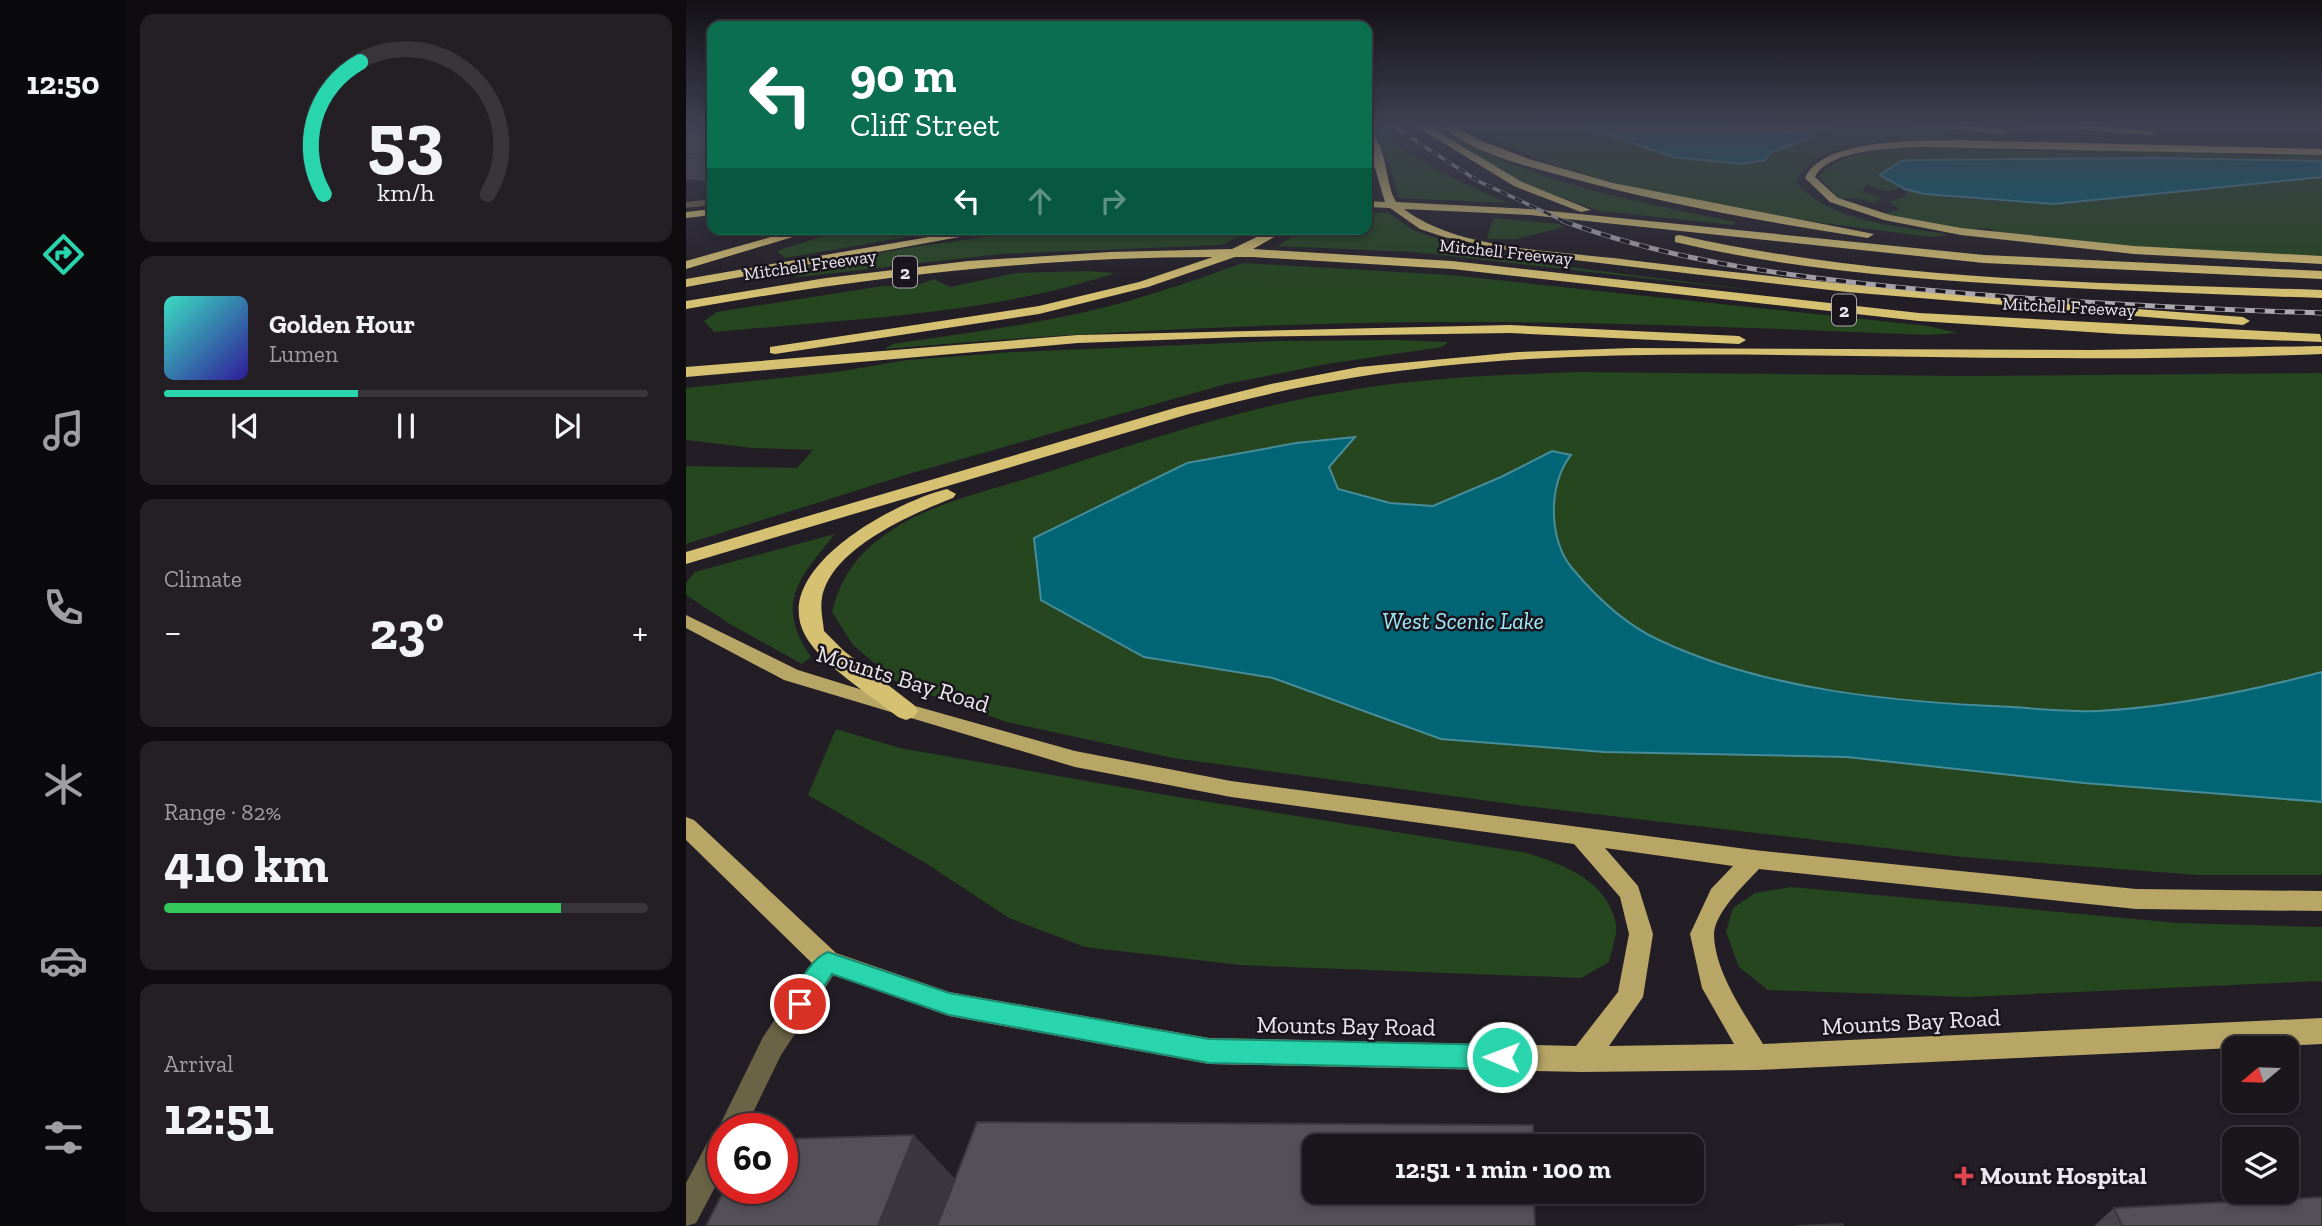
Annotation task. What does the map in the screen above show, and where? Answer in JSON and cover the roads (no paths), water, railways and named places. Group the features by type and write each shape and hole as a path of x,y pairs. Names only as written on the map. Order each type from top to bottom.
{"highway":[{"path":"1382,182 1384,193 1393,206 1426,227 1485,242 1839,290 2322,327"},
{"path":"1519,182 1567,205 1681,240 1745,253 1860,270 1978,279 2322,294"},
{"path":"1600,182 1734,212 2008,253 2225,272"},
{"path":"1813,182 1819,192 1846,206 1891,220 1944,229 2081,245 2322,260"},
{"path":"686,207 707,205"},
{"name":"Mitchell Freeway","path":"1372,205 1530,212 1984,259 2322,275"},
{"path":"686,215 707,213"},
{"path":"686,265 773,235"},
{"path":"686,259 707,257 790,235"},
{"name":"Mitchell Freeway","path":"686,283 962,235"},
{"path":"686,362 1007,315 1120,291 1203,265 1269,235"},
{"name":"Mitchell Freeway","path":"686,305 900,272 1089,257 1228,253 1367,258 1503,270 1846,310 2087,328 2322,338"},
{"path":"686,372 1078,339 1497,329 1992,352"},
{"path":"686,558 1170,414 1306,381 1399,366 1527,355 1992,352 2208,355 2322,350"},
{"path":"906,711 836,656 814,633 811,595 827,568 855,541 884,520 919,504 1170,414"}],"main road":[{"name":"Mounts Bay Road","path":"686,621 791,675 906,711 1075,759 1231,789 1755,859 2136,899 2322,901"},
{"name":"Mounts Bay Road","path":"686,826 828,962 949,1004 1209,1051 1582,1059 1756,1056 2322,1031"},
{"path":"1580,835 1630,893 1641,934 1630,997 1582,1059"},
{"path":"1755,859 1719,896 1702,934 1715,988 1756,1056"}],"lane":[{"path":"738,1113 772,1046 828,962"},
{"path":"686,1213 707,1173"}],"water":[{"path":"1893,182 2270,182 2054,204 1925,194 1905,189"},
{"name":"West Scenic Lake","path":"1355,437 1329,467 1338,489 1390,503 1433,506 1501,477 1552,451 1571,455 1558,481 1555,527 1564,556 1591,589 1623,619 1661,641 1702,658 1789,683 1923,702 2098,711 2211,697 2322,672 2322,802 2084,783 1847,757 1604,752 1441,739 1273,678 1144,657 1041,600 1034,538 1187,463 1296,443"}],"railway":[{"path":"1481,182 1566,222"},
{"path":"1566,222 1607,236 1697,259 1834,280 2074,301 2322,313"}],"place":[{"name":"Mount Hospital","path":"1964,1176"}]}
